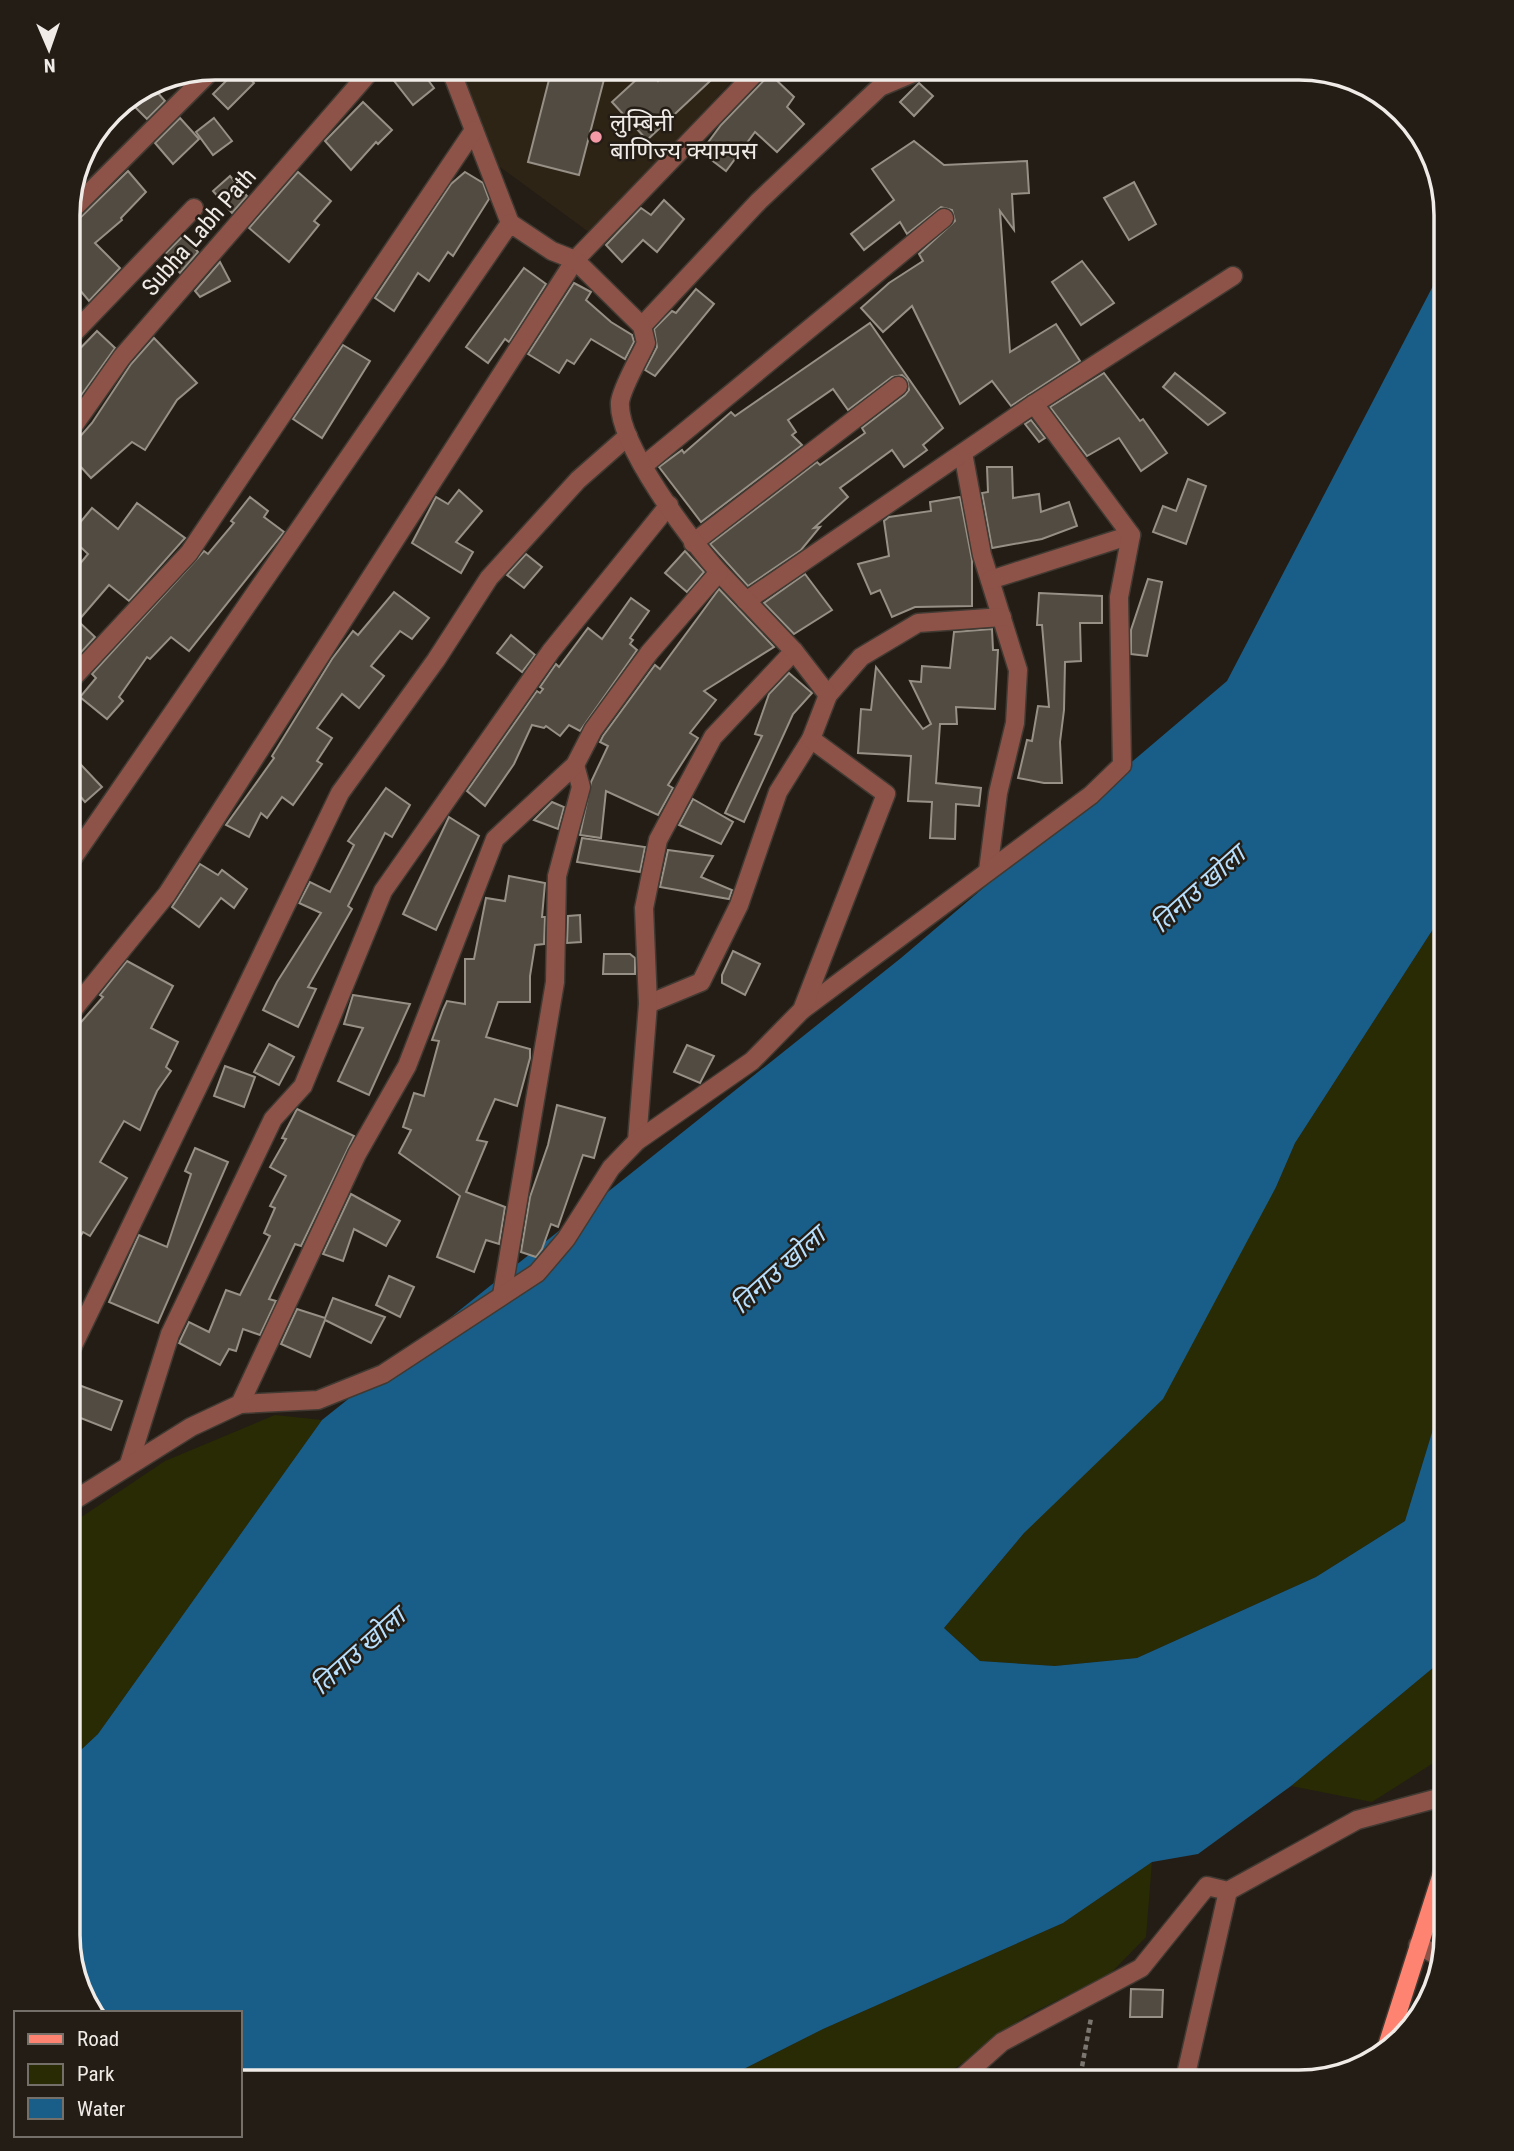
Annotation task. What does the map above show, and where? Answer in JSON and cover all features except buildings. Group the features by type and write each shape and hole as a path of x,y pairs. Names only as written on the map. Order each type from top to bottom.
{"main road":[{"path":"1391,2034 1434,1897"}],"street":[{"name":"Subha Labh Path","path":"81,415 122,357 362,81"},
{"path":"455,81 510,223 552,251 575,260 642,326 646,343 620,402 628,436 643,466 693,543 794,651 828,695"},
{"path":"81,1001 167,894 575,260 747,81"},
{"path":"642,326 759,201 880,87 894,81"},
{"path":"82,200 200,82"},
{"path":"81,668 189,553 474,130"},
{"path":"81,326 194,208"},
{"path":"643,466 944,218"},
{"path":"81,847 510,223"},
{"path":"746,601 1034,404 1233,276"},
{"path":"693,543 898,386"},
{"path":"80,1496 191,1427 240,1404 318,1400 383,1374 537,1273 566,1239 611,1168 637,1141 752,1061 803,1010 1091,795 1122,765 1119,597 1131,535 1034,404"},
{"path":"80,1330 340,793 436,660 489,578 578,480 628,436"},
{"path":"963,453 982,555 1018,670 1015,723 998,793 988,871"},
{"path":"129,1464 170,1334 273,1119 303,1086 383,891 551,651 669,505"},
{"path":"990,580 1131,535"},
{"path":"240,1404 356,1154 407,1066 495,839 575,765 593,730 649,653 719,572"},
{"path":"648,1004 701,982 738,905 778,792 811,739 828,695 861,657 918,623 1002,617"},
{"path":"637,1141 648,1004 643,908 658,840 713,737 794,651"},
{"path":"803,1010 886,794 811,739"},
{"path":"502,1295 555,982 557,876 581,787 575,765"},
{"path":"971,2070 1002,2042 1141,1968 1207,1886 1228,1891 1357,1820 1434,1799"},
{"path":"1187,2070 1228,1891"},
{"path":"1418,1945 1432,1953"}],"path":[{"path":"1081,2070 1096,1994"}],"shaded area":[{"name":"लुम्बिनी बाणिज्य क्याम्पस","path":"462,81 732,81 590,233 500,167 494,179"}],"green space":[{"path":"1434,928 1434,1426 1405,1521 1316,1577 1137,1658 1055,1666 980,1661 944,1628 1024,1533 1276,1187 1295,1143"},
{"path":"275,1415 322,1420 98,1734 80,1751 80,1518 165,1461"},
{"path":"1434,1667 1434,1763 1372,1802 1291,1786"},
{"path":"1152,1862 1146,1937 1110,1974 1026,2016 953,2070 742,2070 823,2029 1063,1923"}],"water":[{"name":"तिनाउ खोला","path":"1434,284 1434,928 1295,1143 1276,1187 1163,1399 1024,1533 944,1628 980,1661 1055,1666 1137,1658 1316,1577 1405,1521 1434,1426 1434,1667 1291,1786 1198,1854 1152,1862 1063,1923 823,2029 742,2070 242,2070 242,2011 104,2011 85,1970 80,1935 80,1751 98,1734 322,1420 901,958 1227,681"}],"place":[{"name":"लुम्बिनी बाणिज्य क्याम्पस","path":"596,137"}]}
